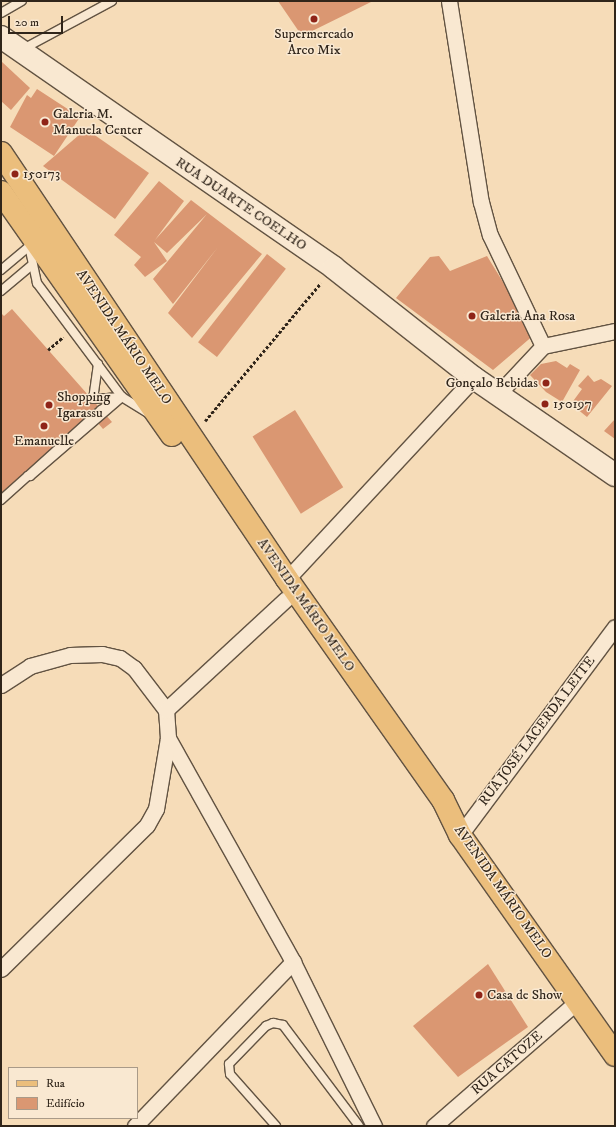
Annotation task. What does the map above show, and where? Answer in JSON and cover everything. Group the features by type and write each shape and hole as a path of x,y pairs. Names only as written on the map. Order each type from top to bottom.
{"main road":[{"name":"RUA DUARTE COELHO","path":"1,37 334,268 474,378 499,393 615,475"},
{"name":"AVENIDA MÁRIO MELO","path":"1,153 191,437 286,589"},
{"name":"AVENIDA MÁRIO MELO","path":"1,192 28,238 443,800 460,834 579,1000 615,1055"}],"street":[{"path":"449,1 481,202 490,235 543,346"},
{"path":"499,393 543,346 615,331"},
{"path":"166,710 286,589 474,378"},
{"name":"RUA JOSÉ LACERDA LEITE","path":"460,834 615,627"},
{"path":"1,685 30,666 70,655 102,654 120,658 134,668 166,710 168,738 156,809 147,825 1,969"},
{"path":"168,738 293,962 374,1126"},
{"path":"135,1126 293,962"},
{"name":"RUA CATOZE","path":"434,1126 579,1000"}],"lane":[{"path":"1,13 22,1"},
{"path":"21,51 112,1"},
{"path":"28,238 31,266 37,283 122,397 164,424"},
{"path":"1,270 28,238"},
{"path":"1,291 31,266"},
{"path":"98,364 92,399 122,397"},
{"path":"1,500 105,407 122,397"},
{"path":"276,1126 230,1074 229,1064 266,1026 273,1023 283,1025 359,1126"}],"path":[{"path":"191,437 334,268"}],"building":[{"name":"Supermercado Arco Mix","path":"278,1 373,1 302,36"},
{"path":"1,61 30,88 11,110 1,101"},
{"name":"Galeria M. Manuela Center","path":"37,89 80,117 54,156 10,127 27,95 31,98"},
{"path":"86,129 149,173 115,219 43,166"},
{"path":"159,181 184,201 155,240 191,200 262,254 192,338 168,313 218,247 173,304 153,279 207,214 167,253 154,242 167,261 145,277 134,265 141,257 114,235"},
{"path":"267,254 286,269 217,357 198,342"},
{"name":"Galeria Ana Rosa","path":"439,256 450,271 487,256 535,334 493,370 396,298 430,257"},
{"name":"Shopping Igarassu","path":"12,309 112,422 103,429 91,415 1,494 1,313 4,316"},
{"path":"556,361 567,368 570,364 580,370 562,402 546,392 530,375 541,364"},
{"path":"588,375 594,382 601,379 612,386 587,417 571,404 582,389 578,386"},
{"path":"295,410 343,487 301,514 253,436"},
{"path":"615,419 615,439 604,431"},
{"name":"Casa de Show","path":"488,964 528,1027 458,1077 413,1026"}],"place":[{"name":"Supermercado Arco Mix","path":"314,19"},
{"name":"Galeria M. Manuela Center","path":"45,122"},
{"name":"150173","path":"15,174"},
{"name":"Galeria Ana Rosa","path":"472,316"},
{"name":"Gonçalo Bebidas","path":"546,383"},
{"name":"150197","path":"545,404"},
{"name":"Shopping Igarassu","path":"49,405"},
{"name":"Emanuelle","path":"44,426"},
{"name":"Casa de Show","path":"479,995"}]}
